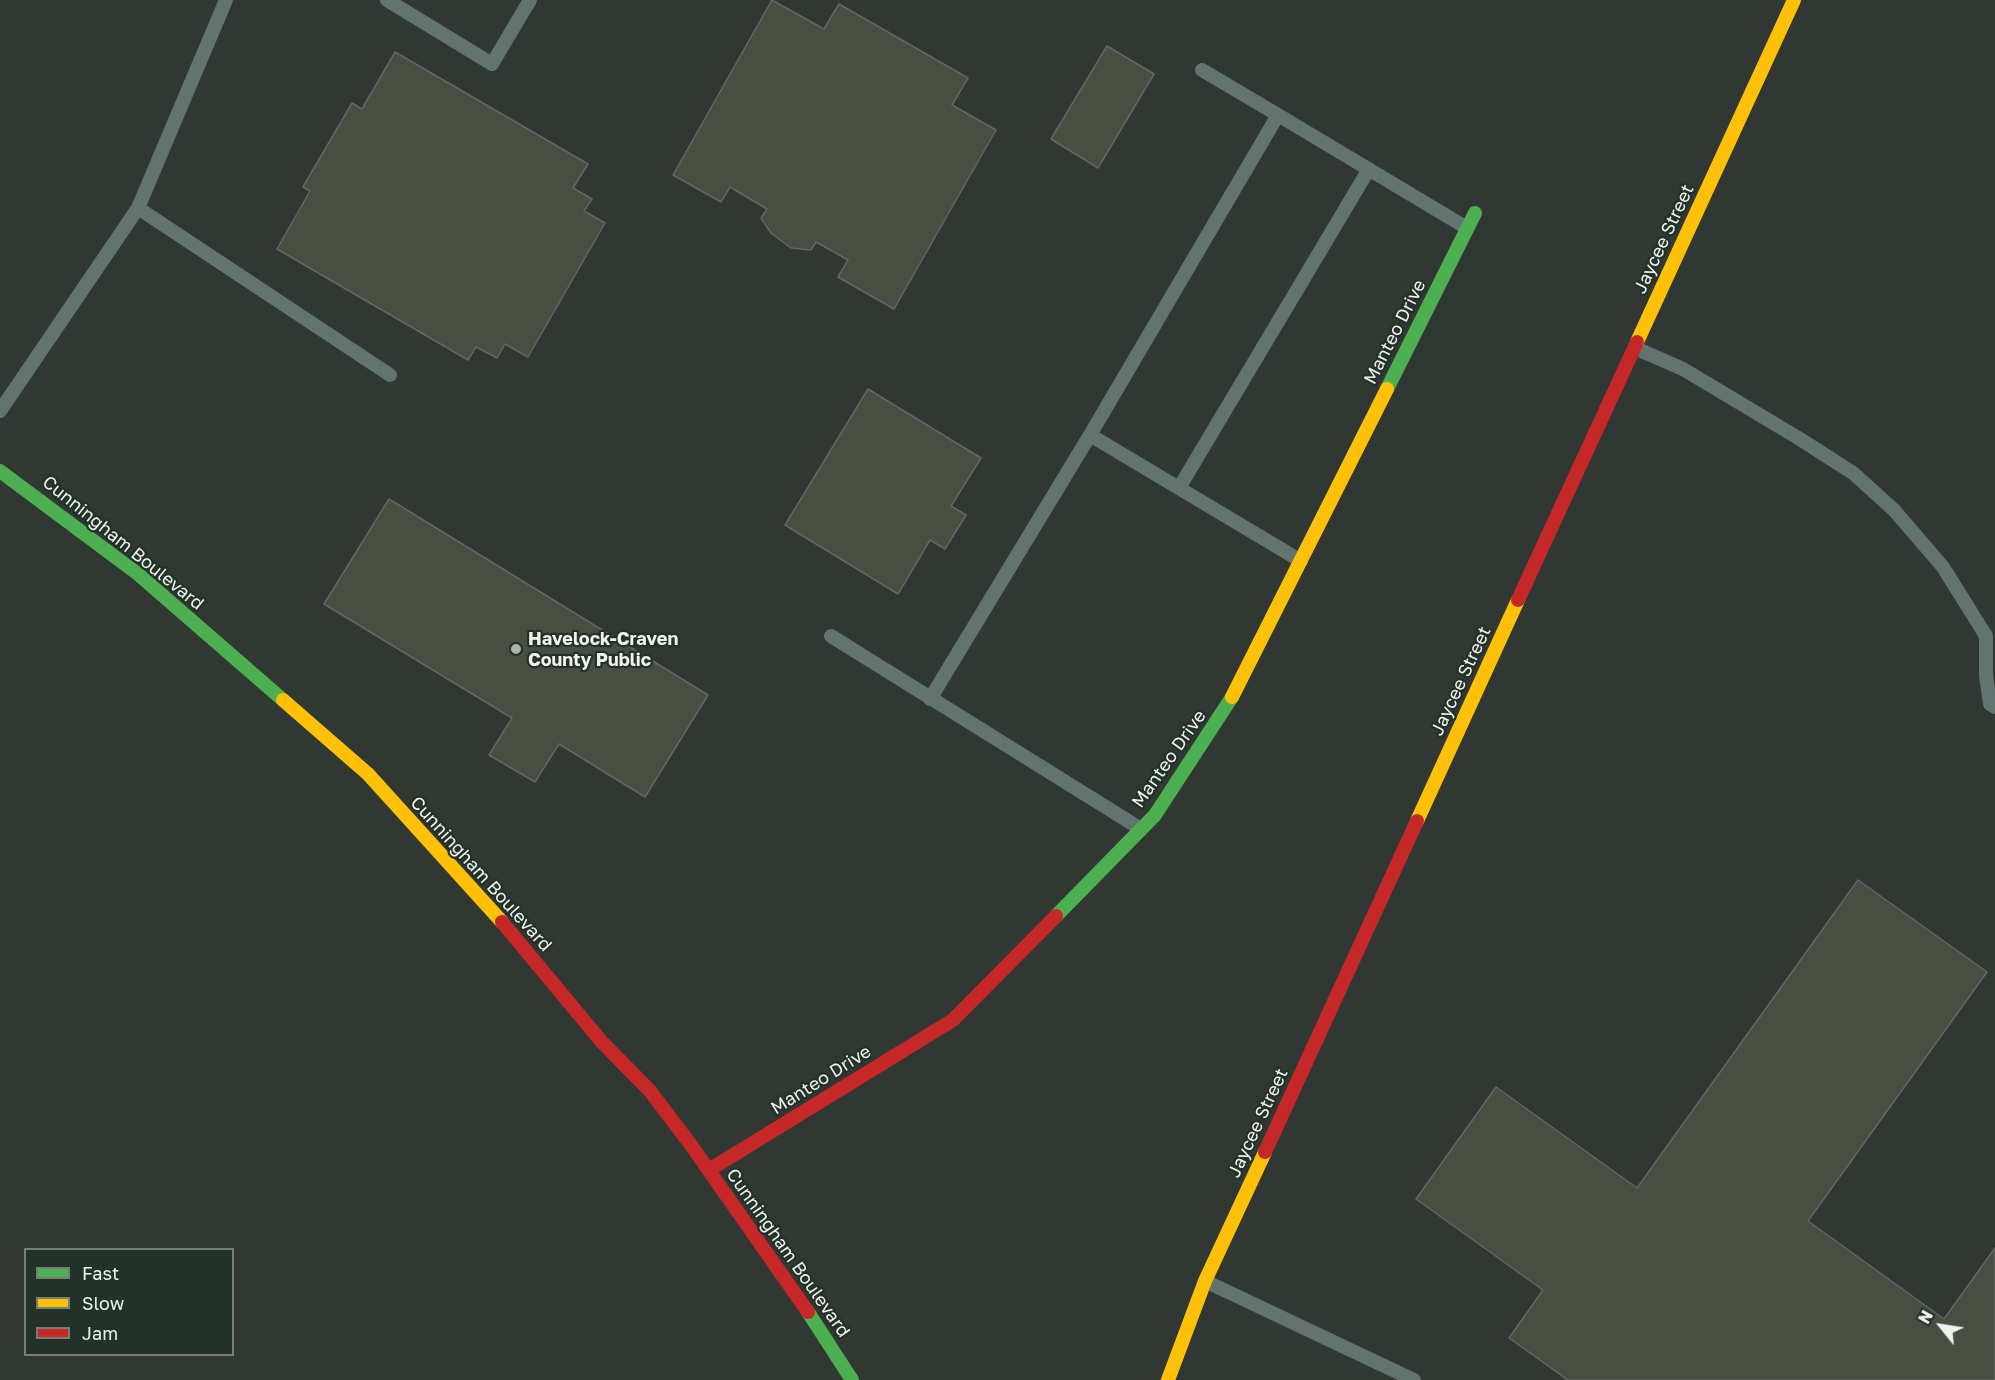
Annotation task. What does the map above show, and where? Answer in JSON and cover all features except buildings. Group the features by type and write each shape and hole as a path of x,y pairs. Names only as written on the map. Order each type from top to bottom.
{"street":[{"name":"Jaycee Street","path":"1168,1380 1205,1281 1794,0"},
{"name":"Manteo Drive","path":"709,1170 953,1020 1155,815 1228,706 1475,213"},
{"name":"Cunningham Boulevard","path":"0,471 138,574 368,774 512,933 601,1041 650,1090 811,1316 852,1380"}],"lane":[{"path":"0,411 138,208 226,0"},
{"path":"387,0 492,64 530,0"},
{"path":"1202,70 1468,228"},
{"path":"930,699 1090,435 1278,115"},
{"path":"1179,488 1369,169"},
{"path":"138,208 390,375"},
{"path":"1634,347 1683,369 1852,473 1894,510 1943,567 1986,636 1987,685 1990,704 1995,707"},
{"path":"1090,435 1301,561"},
{"path":"831,636 1141,829"},
{"path":"1205,1281 1414,1380"}],"traffic: fast":[{"path":"1387,389 1475,213"},
{"path":"0,471 138,574 283,700"},
{"path":"1056,916 1155,815 1232,697"},
{"path":"808,1312 852,1380"}],"traffic: slow":[{"path":"1637,342 1794,0"},
{"path":"1232,697 1387,389"},
{"path":"1417,821 1518,600"},
{"path":"283,700 368,774 502,922"},
{"path":"1168,1380 1205,1281 1265,1152"}],"traffic: jam":[{"path":"1518,600 1637,342"},
{"path":"1265,1152 1417,821"},
{"path":"709,1170 953,1020 1056,916"},
{"path":"502,922 601,1041 650,1091 691,1145 808,1312"}],"place":[{"name":"Havelock-Craven County Public","path":"516,649"}]}
